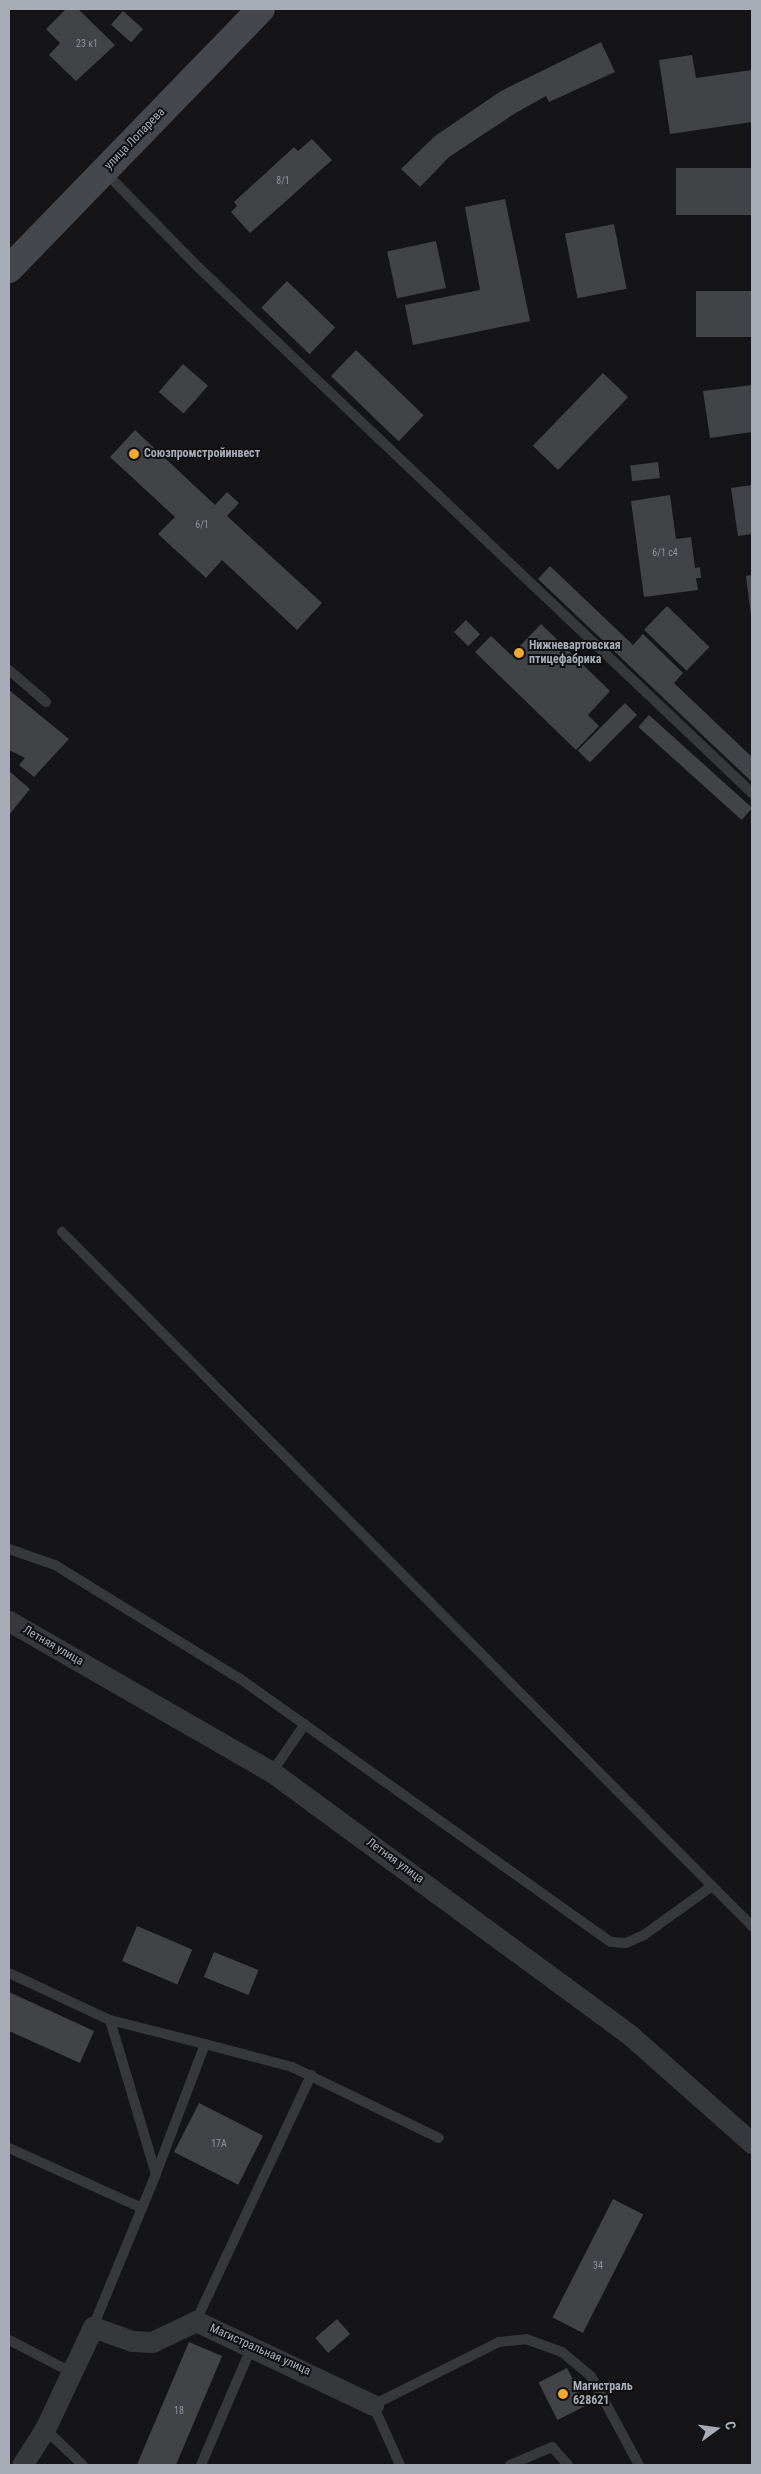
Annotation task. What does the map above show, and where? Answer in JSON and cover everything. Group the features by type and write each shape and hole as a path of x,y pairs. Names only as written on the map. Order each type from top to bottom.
{"main road":[{"name":"улица Лопарева","path":"9,269 261,9"}],"street":[{"name":"Летняя улица","path":"9,1621 272,1772 631,2036 752,2144"},
{"name":"Магистральная улица","path":"93,2327 132,2341 152,2342 196,2321 373,2405"},
{"path":"22,2465 45,2429 93,2327"}],"lane":[{"path":"104,171 198,267 752,793"},
{"path":"9,670 46,702"},
{"path":"62,1232 752,1926"},
{"path":"9,1549 54,1565 305,1724 610,1942 626,1943 644,1935 712,1886"},
{"path":"272,1772 305,1724"},
{"path":"9,1973 110,2020 206,2044 311,2075 439,2138"},
{"path":"110,2020 156,2174"},
{"path":"93,2327 156,2174 206,2044"},
{"path":"196,2321 311,2075"},
{"path":"9,2148 142,2208"},
{"path":"9,2340 73,2373"},
{"path":"400,2465 373,2405 499,2342 534,2340 562,2352 591,2376 639,2465"},
{"path":"201,2465 252,2346"},
{"path":"45,2429 83,2465"},
{"path":"510,2465 552,2446 568,2465"}],"building":[{"path":"66,9 78,9 115,45 76,81 49,55 60,43 46,29"},
{"path":"123,11 143,29 131,42 111,24"},
{"path":"601,42 615,72 549,102 546,96 514,114 449,157 420,187 401,169 435,136 501,91"},
{"path":"692,55 696,78 752,70 752,122 670,134 659,60"},
{"path":"312,139 332,160 250,233 231,212 237,206 234,202 294,147 298,151"},
{"path":"676,168 752,168 752,215 676,215"},
{"path":"505,199 530,321 413,345 405,305 480,290 465,207"},
{"path":"614,224 627,289 578,298 565,234"},
{"path":"436,241 446,288 397,298 387,251"},
{"path":"287,281 335,328 309,354 261,308"},
{"path":"696,291 752,291 752,337 696,337"},
{"path":"356,350 424,415 399,441 331,376"},
{"path":"183,364 208,386 184,414 159,392"},
{"path":"603,373 628,397 558,470 533,446"},
{"path":"752,385 752,432 710,438 703,391"},
{"path":"135,430 215,505 227,492 239,503 227,516 322,603 297,630 222,560 206,578 158,534 175,517 110,457"},
{"path":"658,462 660,478 632,481 630,465"},
{"path":"752,485 752,534 738,536 731,488"},
{"path":"670,495 676,539 691,537 695,568 700,567 701,578 696,578 698,590 644,597 631,501"},
{"path":"550,566 633,645 643,634 683,673 674,683 752,757 752,782 538,579"},
{"path":"752,575 752,615 751,615 746,576"},
{"path":"667,606 709,647 687,671 644,630"},
{"path":"466,620 480,634 468,646 454,632"},
{"path":"541,624 610,691 588,715 599,726 576,750 475,652 491,636 511,655"},
{"path":"9,690 69,739 34,777 19,765 25,758 9,750"},
{"path":"625,703 637,715 590,762 578,750"},
{"path":"649,715 752,808 742,820 638,727"},
{"path":"9,771 30,789 9,815"},
{"path":"137,1926 192,1949 177,1984 122,1961"},
{"path":"214,1952 259,1970 248,1995 204,1977"},
{"path":"9,1992 94,2031 80,2063 9,2031"},
{"path":"199,2103 263,2136 238,2185 174,2152"},
{"path":"613,2199 643,2214 583,2333 553,2318"},
{"path":"337,2319 350,2334 328,2353 315,2338"},
{"path":"189,2342 222,2356 176,2465 137,2465"},
{"path":"567,2368 586,2405 558,2420 538,2383"}],"place":[{"name":"Союзпромстройинвест","path":"134,454"},
{"name":"Нижневартовская птицефабрика","path":"519,653"},
{"name":"Магистраль 628621","path":"563,2394"}]}
